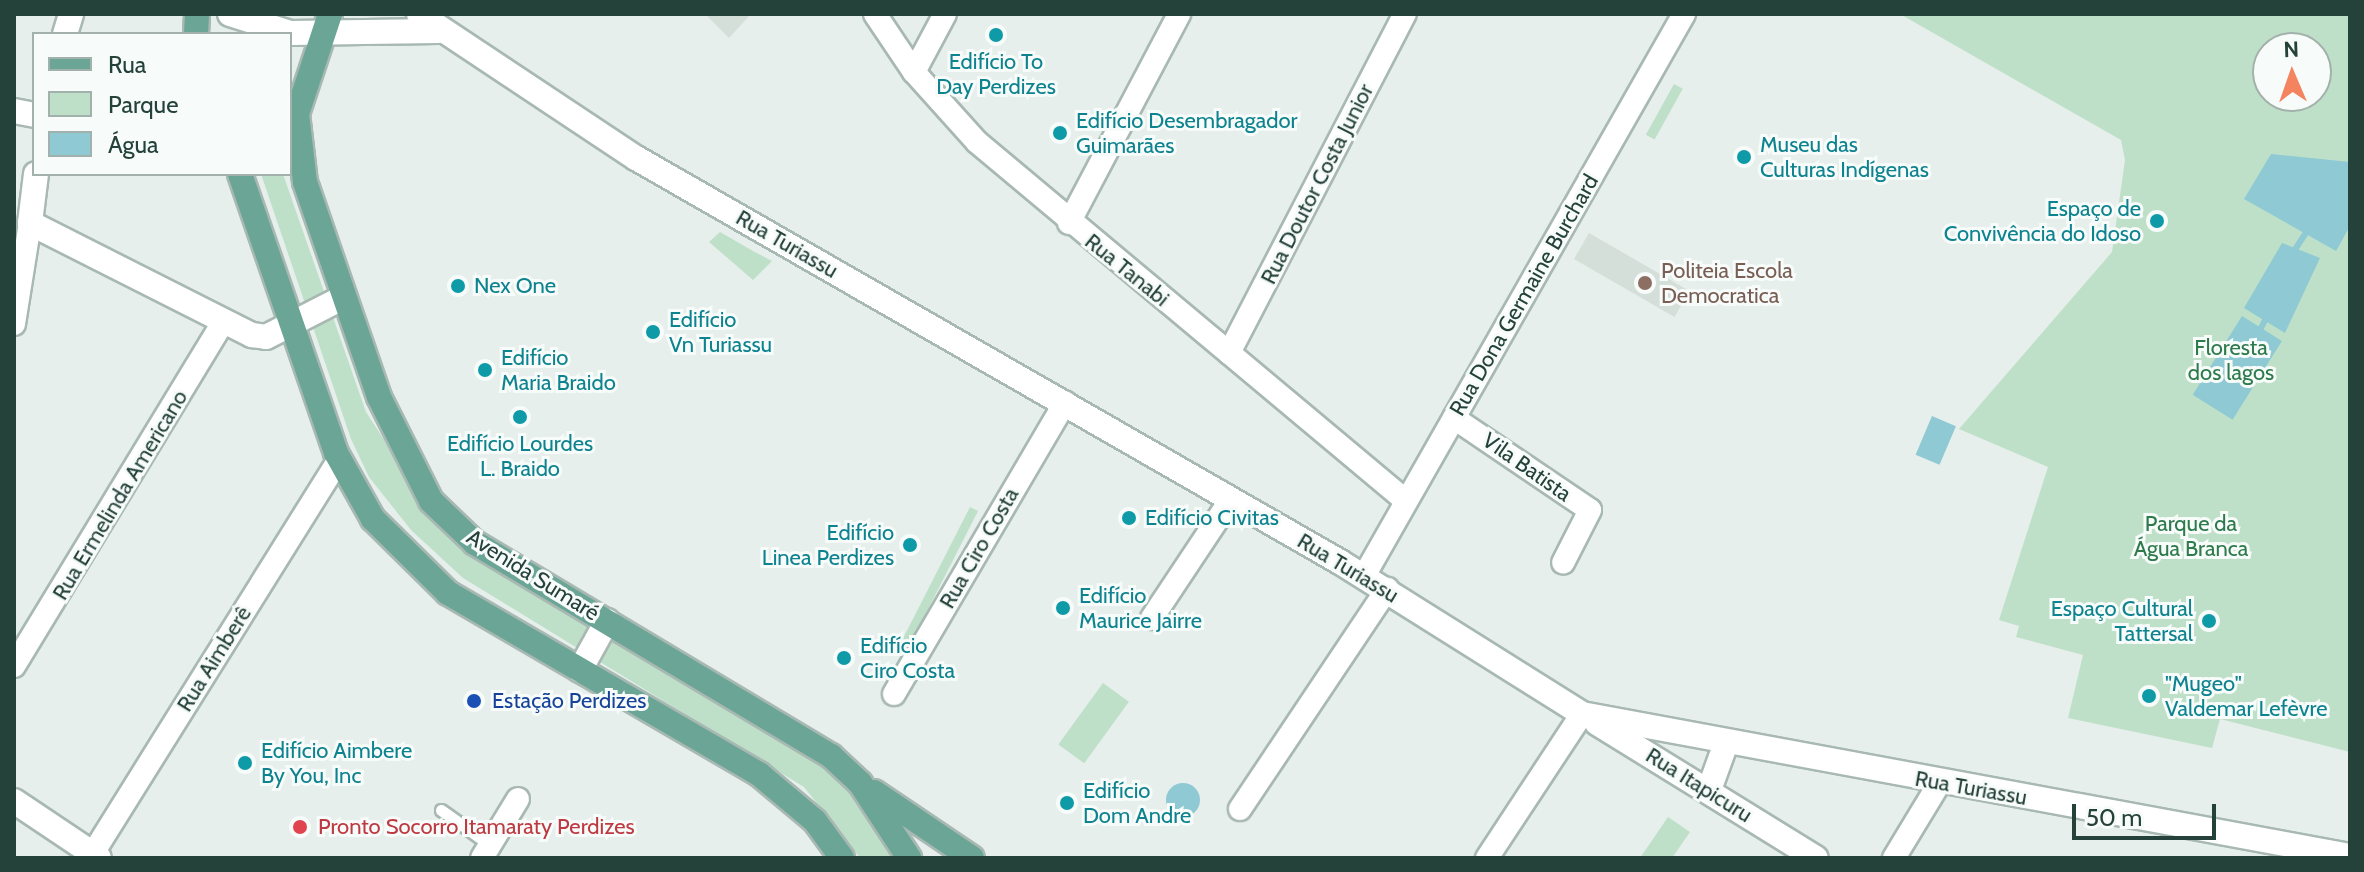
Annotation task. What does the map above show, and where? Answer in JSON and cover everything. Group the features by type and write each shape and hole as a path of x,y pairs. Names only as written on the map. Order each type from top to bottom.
{"main road":[{"name":"Avenida Sumaré","path":"325,24 300,90 297,142 344,297 379,397 431,501 475,543 803,737 860,783 909,858"},
{"path":"241,176 339,460 373,519 419,570 580,670 769,781 815,821 842,858"},
{"path":"860,783 972,858"}],"street":[{"path":"230,14 438,31"},
{"name":"Rua Turiassu","path":"419,14 438,31 636,158 1387,589 1582,714"},
{"name":"Rua Tanabi","path":"875,14 914,72 977,142 1069,223 1406,501"},
{"path":"914,72 945,14"},
{"path":"1069,223 1179,14"},
{"name":"Rua Doutor Costa Junior","path":"1229,353 1405,14"},
{"name":"Rua Dona Germaine Burchard","path":"1364,576 1684,14"},
{"path":"14,324 36,176"},
{"path":"30,223 223,322 266,337 344,297"},
{"path":"24,268 35,247 61,239"},
{"name":"Rua Ermelinda Americano","path":"14,666 223,322"},
{"name":"Rua Ciro Costa","path":"894,694 1065,402"},
{"name":"Vila Batista","path":"1454,418 1590,510 1563,563"},
{"name":"Rua Aimberê","path":"94,857 339,460"},
{"path":"1152,618 1231,499"},
{"path":"1240,809 1387,589"},
{"path":"580,670 607,621"},
{"path":"1487,858 1582,714"},
{"name":"Rua Itapicuru","path":"1582,714 1634,734 1709,790 1816,858"},
{"name":"Rua Turiassu","path":"1634,734 1726,743 2306,854 2350,856"},
{"path":"1709,790 1726,743"},
{"path":"1894,858 1940,782"},
{"path":"486,852 518,799"},
{"path":"14,801 94,857"}],"lane":[{"path":"441,810 486,852"}],"shaded area":[{"path":"705,14 751,14 729,38"},
{"name":"Politeia Escola Democratica","path":"1589,233 1689,291 1674,317 1574,259"}],"green space":[{"name":"Parque da Água Branca","path":"1900,14 2350,14 2350,752 2220,719 2212,748 2068,718 2083,655 2016,637 2019,626 1999,620 2048,467 1959,429 2112,252 2125,160 2121,140"},
{"path":"1674,84 1683,89 1655,140 1646,135"},
{"path":"262,176 284,176 366,412 441,527 836,768 896,858 860,858 804,787 463,578 411,530 369,477 351,439"},
{"path":"720,232 772,261 753,280 709,242"},
{"path":"970,507 978,511 910,644 902,640"},
{"path":"1103,683 1129,702 1084,763 1058,744"},
{"path":"1668,817 1690,832 1672,858 1640,858"}],"water":[{"path":"2271,154 2350,162 2350,226 2336,251 2244,199"},
{"path":"2282,243 2320,258 2285,333 2244,308"},
{"path":"2242,316 2282,341 2233,420 2193,395"},
{"path":"1932,416 1956,426 1940,465 1916,455"},
{"path":"1183,783 1195,788 1200,800 1195,812 1183,817 1171,812 1166,800 1171,788"}],"waterway":[{"path":"2296,248 2305,234"},
{"path":"2261,328 2265,320"}],"place":[{"name":"Edifício To Day Perdizes","path":"996,35"},
{"name":"Edifício Desembragador Guimarães","path":"1060,133"},
{"name":"Museu das Culturas Indígenas","path":"1744,157"},
{"name":"Espaço de Convivência do Idoso","path":"2157,221"},
{"name":"Politeia Escola Democratica","path":"1645,283"},
{"name":"Nex One","path":"458,286"},
{"name":"Edifício Vn Turiassu","path":"653,332"},
{"name":"Edifício Maria Braido","path":"485,370"},
{"name":"Edifício Lourdes L. Braido","path":"520,417"},
{"name":"Edifício Civitas","path":"1129,518"},
{"name":"Edifício Linea Perdizes","path":"910,545"},
{"name":"Edifício Maurice Jairre","path":"1063,608"},
{"name":"Espaço Cultural Tattersal","path":"2209,621"},
{"name":"Edifício Ciro Costa","path":"844,658"},
{"name":"\"Mugeo\" Valdemar Lefèvre","path":"2149,696"},
{"name":"Estação Perdizes","path":"474,701"},
{"name":"Edifício Aimbere By You, Inc","path":"245,763"},
{"name":"Edifício Dom Andre","path":"1067,803"},
{"name":"Pronto Socorro Itamaraty Perdizes","path":"300,827"}],"park label":[{"name":"Floresta dos lagos","path":"2231,360"}]}
